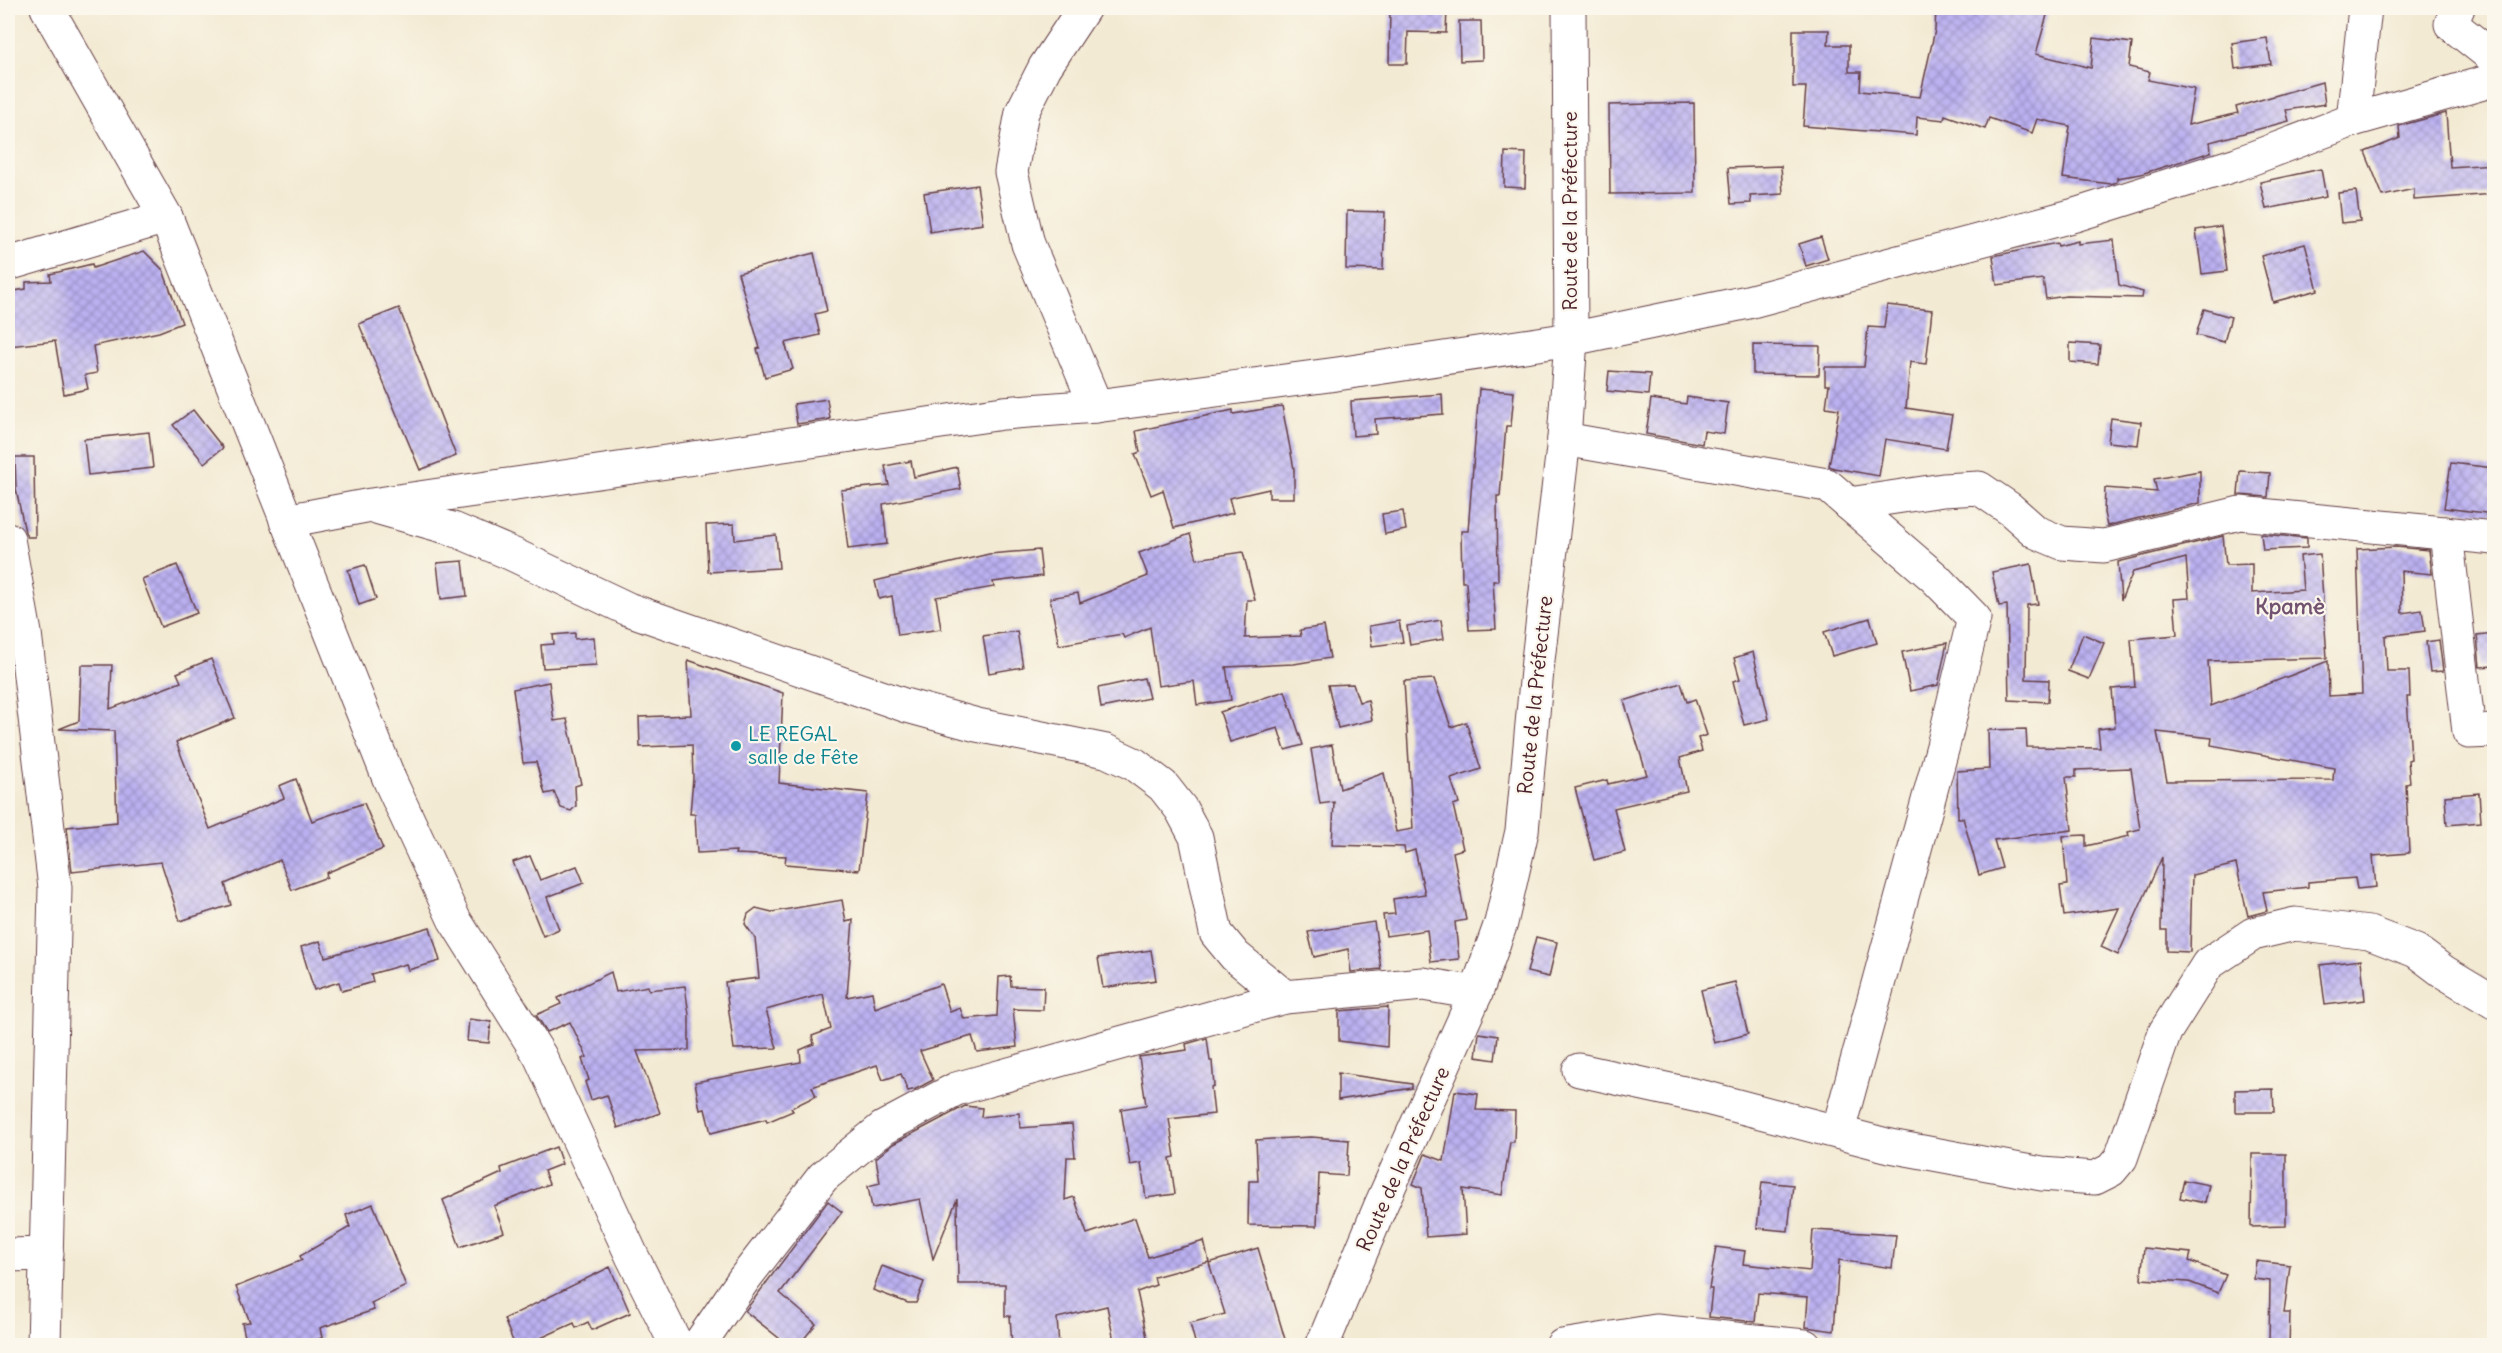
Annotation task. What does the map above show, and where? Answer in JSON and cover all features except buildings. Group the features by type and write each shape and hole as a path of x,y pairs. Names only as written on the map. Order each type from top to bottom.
{"street":[{"path":"47,8 166,217 390,781 453,919 540,1056 632,1256 677,1346"},
{"path":"1084,8 1045,67 1022,112 1011,172 1028,244 1096,406"},
{"name":"Route de la Préfecture","path":"1322,1346 1476,993 1501,923 1522,831 1538,660 1564,439 1570,339 1569,8"},
{"path":"2353,120 2365,8"},
{"path":"2458,8 2451,24 2494,58"},
{"path":"286,521 370,505 1003,412 1096,406 1337,374 1570,339 1748,302 2075,215 2237,164 2353,120 2494,80"},
{"path":"8,264 166,217"},
{"path":"1564,439 1827,485 1934,577 1974,618 1943,746 1838,1131"},
{"path":"1849,504 1943,490 1979,488 2010,509 2036,532 2062,543 2104,546 2240,513 2494,538"},
{"path":"370,505 453,529 512,554 627,609 904,705 977,725 1106,751 1134,764 1163,786 1181,809 1196,837 1215,933 1235,956 1285,997"},
{"path":"2446,533 2469,732 2494,731"},
{"path":"8,539 25,633 55,888 44,1346"},
{"path":"1579,1070 1704,1097 1890,1146 2042,1174 2094,1178 2111,1170 2121,1158 2165,1032 2208,964 2253,934 2295,924 2368,933 2416,951 2444,972 2494,1002"},
{"path":"698,1346 744,1280 822,1178 883,1128 956,1089 1285,997 1423,984 1476,993"},
{"path":"8,1255 47,1254"},
{"path":"1562,1346 1656,1331 1703,1341 1758,1339 1805,1346"}],"place":[{"name":"LE REGAL salle de Fête","path":"736,746"}],"district":[{"name":"Kpamè","path":"2290,606"}]}
